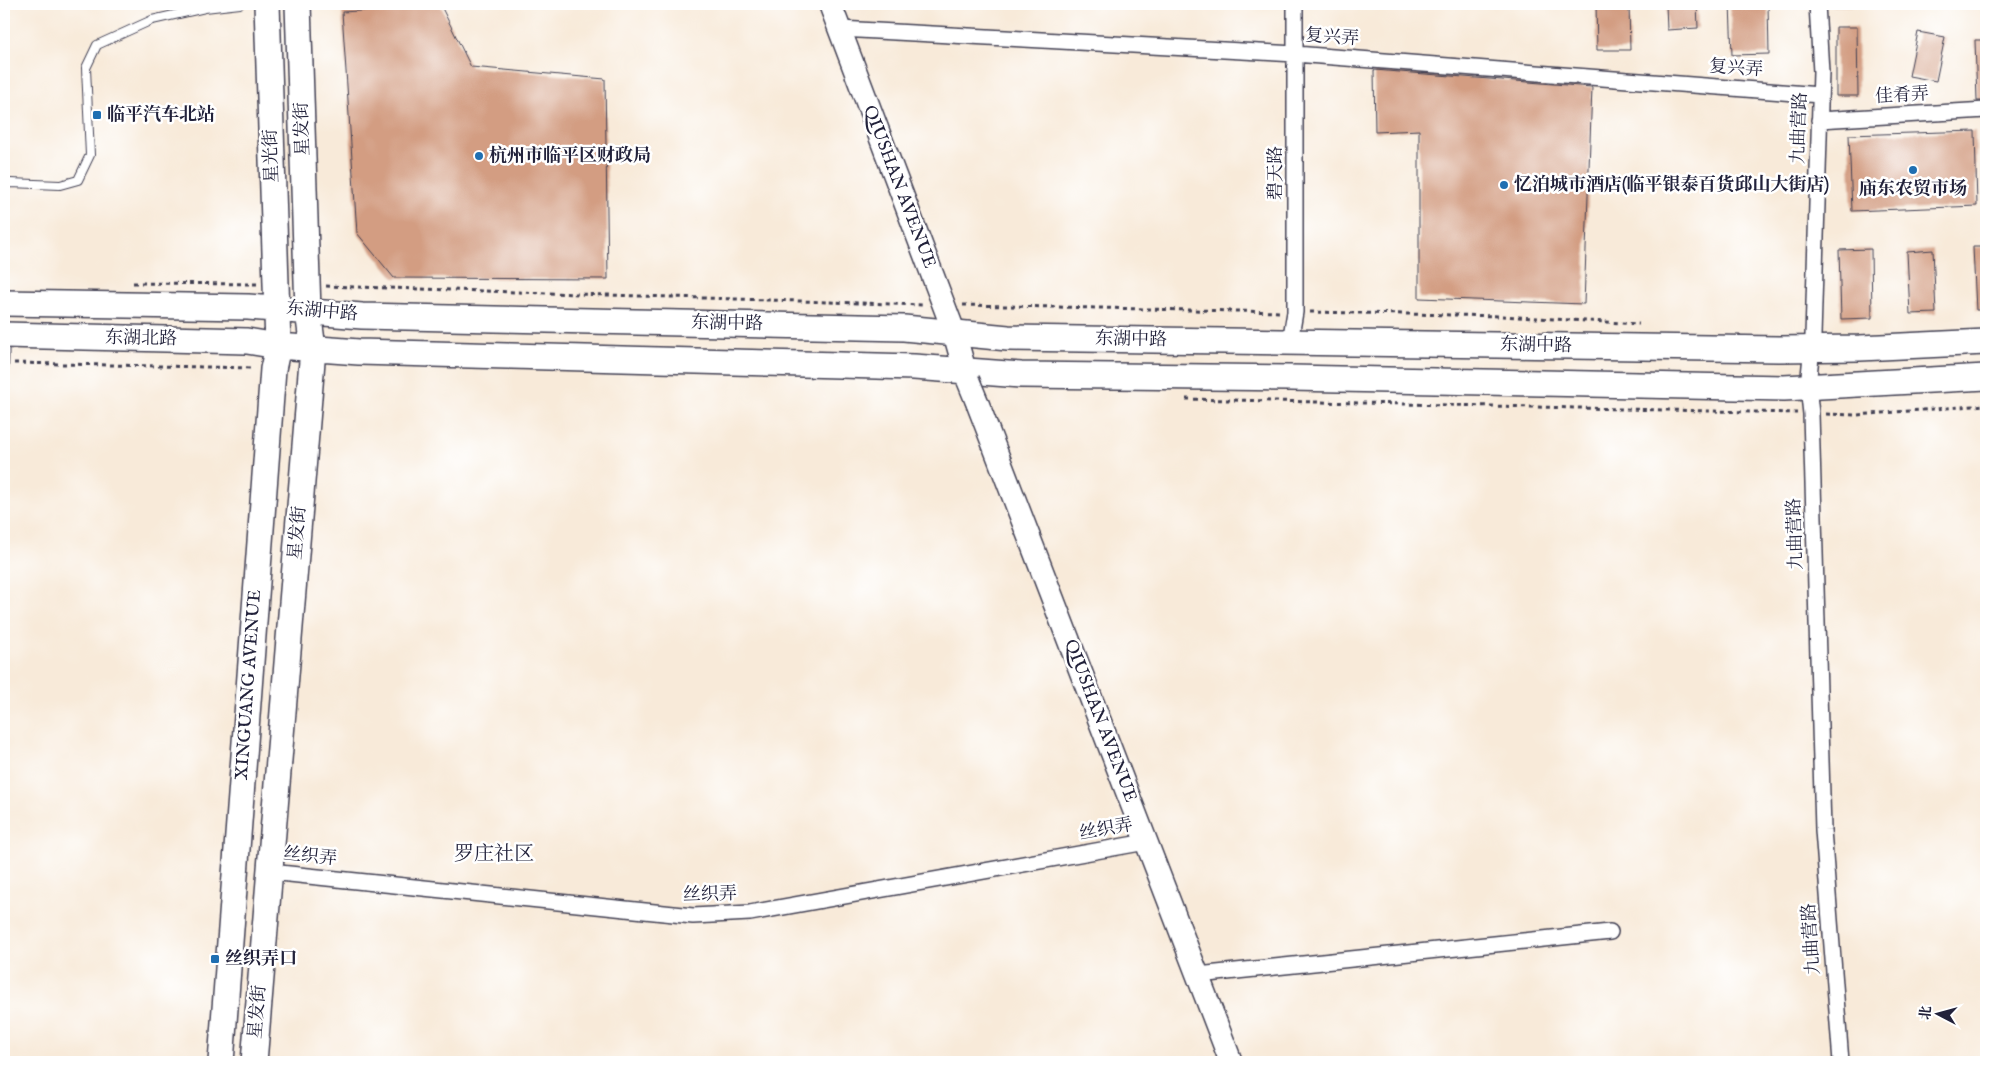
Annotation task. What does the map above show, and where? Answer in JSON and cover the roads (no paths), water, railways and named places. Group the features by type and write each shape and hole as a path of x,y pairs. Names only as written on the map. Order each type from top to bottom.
{"main road":[{"name":"星光街","path":"267,4 277,297"},
{"name":"星发街","path":"254,1062 313,349 308,311 298,4"},
{"name":"QIUSHAN AVENUE","path":"830,4 954,332 970,384 1232,1062"},
{"name":"东湖北路","path":"4,303 277,297"},
{"name":"东湖中路","path":"277,297 308,311 362,316 904,328 1008,338 1812,349 1986,342"},
{"name":"XINGUANG AVENUE","path":"220,1062 273,369 278,346 277,297"},
{"name":"东湖北路","path":"5,335 246,341 278,346"},
{"name":"东湖中路","path":"278,346 313,349 914,367 970,384 1021,375 1291,378 1784,388 1986,377"}],"street":[{"name":"碧天路","path":"1290,342 1295,312 1295,4"},
{"name":"九曲营路","path":"1817,4 1820,94 1812,349 1808,386 1811,414 1823,830 1841,1062"},
{"name":"复兴弄","path":"840,29 1295,54 1820,94"},
{"name":"佳肴弄","path":"1819,120 1986,110"},
{"name":"丝织弄","path":"270,872 693,916 750,914 1146,842"},
{"path":"1198,975 1610,932"}],"lane":[{"path":"4,185 10,183 60,185 78,180 90,155 86,68 98,46 152,20 205,8 240,4"},
{"path":"4,371 5,335"}],"place":[{"name":"临平汽车北站","path":"97,115"},
{"name":"杭州市临平区财政局","path":"479,156"},
{"name":"庙东农贸市场","path":"1913,170"},
{"name":"忆泊城市酒店(临平银泰百货邱山大街店)","path":"1504,185"},
{"name":"丝织弄口","path":"215,959"}],"district":[{"name":"罗庄社区","path":"494,854"}]}
